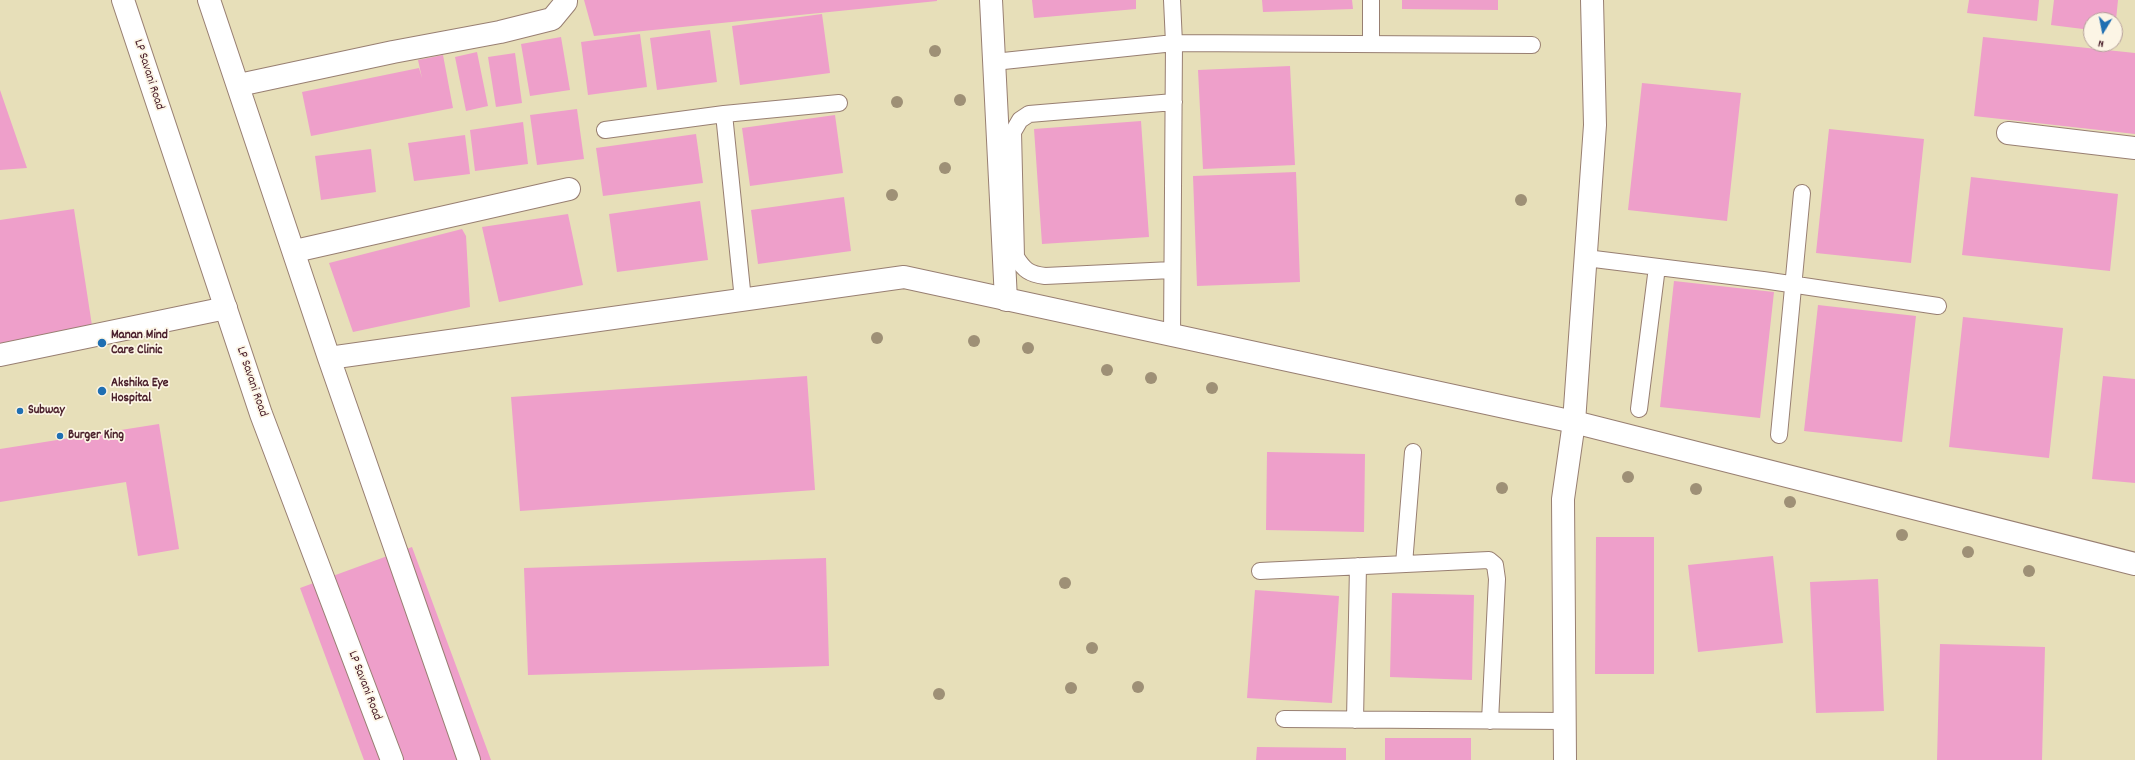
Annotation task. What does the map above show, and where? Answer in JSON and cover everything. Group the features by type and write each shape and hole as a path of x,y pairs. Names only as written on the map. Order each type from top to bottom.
{"street":[{"name":"LP Savani Road","path":"123,0 261,414 392,760"},
{"path":"209,0 239,85 329,358 469,760"},
{"path":"239,85 393,52 500,32 552,19 566,0"},
{"path":"991,0 1006,300"},
{"path":"1565,760 1563,499 1574,422 1595,125 1592,0"},
{"path":"2008,133 2135,148"},
{"path":"294,251 568,189"},
{"path":"329,358 904,278 1574,422 2135,564"},
{"path":"0,355 226,308"}],"lane":[{"path":"1172,0 1174,43 1172,336"},
{"path":"1371,0 1371,44"},
{"path":"994,62 1174,43 1532,45"},
{"path":"1172,270 1045,276 1033,275 1024,270 1016,257 1013,132 1020,120 1029,114 1174,102"},
{"path":"605,130 724,114 840,103"},
{"path":"724,114 743,300"},
{"path":"1778,435 1802,193"},
{"path":"1586,258 1793,285 1938,306"},
{"path":"1639,409 1657,267"},
{"path":"1404,564 1413,452"},
{"path":"1260,571 1489,560 1495,565 1497,579 1490,721"},
{"path":"1355,720 1358,566"},
{"path":"1284,719 1565,721"}],"building":[{"path":"584,0 937,0 937,1 594,36"},
{"path":"1032,0 1136,0 1136,9 1034,18"},
{"path":"1262,0 1352,0 1353,9 1263,12"},
{"path":"1402,0 1498,0 1498,10 1402,9"},
{"path":"1969,0 2039,0 2037,21 1967,13"},
{"path":"2054,0 2118,0 2117,12 2083,12 2083,29 2051,25"},
{"path":"822,14 830,73 740,85 732,26"},
{"path":"710,30 717,82 657,90 650,38"},
{"path":"640,34 647,87 588,95 581,42"},
{"path":"561,37 570,90 530,96 521,44"},
{"path":"1983,37 2083,48 2083,52 2135,53 2135,134 1974,116"},
{"path":"477,52 488,106 466,111 455,57"},
{"path":"515,53 522,103 496,107 488,57"},
{"path":"443,55 453,108 311,136 302,92 419,68 422,78 418,60"},
{"path":"1290,66 1295,165 1203,169 1198,70"},
{"path":"1642,83 1741,93 1727,221 1628,210"},
{"path":"0,90 27,168 0,170"},
{"path":"577,109 584,159 537,165 530,115"},
{"path":"835,115 843,173 750,186 742,128"},
{"path":"1141,121 1149,237 1042,244 1034,129"},
{"path":"523,122 528,164 475,171 470,130"},
{"path":"1829,129 1924,139 1911,263 1816,253"},
{"path":"696,134 703,183 603,196 596,148"},
{"path":"465,135 470,174 414,181 408,143"},
{"path":"371,149 376,192 321,200 315,156"},
{"path":"1296,172 1300,282 1197,286 1193,176"},
{"path":"1971,177 2118,194 2110,271 1962,255"},
{"path":"844,197 851,251 758,264 751,210"},
{"path":"700,201 708,260 617,272 609,214"},
{"path":"74,209 93,332 0,345 0,220"},
{"path":"568,214 583,285 499,302 482,227"},
{"path":"462,229 466,236 470,307 353,332 329,263"},
{"path":"1674,281 1774,292 1760,418 1660,407"},
{"path":"1818,305 1916,316 1902,442 1804,431"},
{"path":"1963,317 2063,328 2049,458 1949,447"},
{"path":"807,376 815,490 520,511 511,397"},
{"path":"2103,376 2135,379 2135,483 2092,479"},
{"path":"159,424 179,549 138,556 126,482 0,502 0,449"},
{"path":"1267,452 1365,454 1364,532 1266,530"},
{"path":"1596,537 1654,537 1654,674 1595,674"},
{"path":"412,547 491,760 364,760 300,588"},
{"path":"1773,556 1783,643 1698,652 1688,565"},
{"path":"826,558 829,666 528,675 524,568"},
{"path":"1878,579 1884,711 1816,713 1810,582"},
{"path":"1255,590 1339,596 1332,703 1247,698"},
{"path":"1392,593 1474,595 1472,680 1390,677"},
{"path":"1940,644 2045,647 2042,760 1937,760"},
{"path":"1385,738 1471,738 1471,760 1385,760"},
{"path":"1257,747 1346,748 1346,760 1256,760"}],"place":[{"name":"Manan Mind Care Clinic","path":"102,343"},
{"name":"Akshika Eye Hospital","path":"102,391"},
{"name":"Subway","path":"20,411"},
{"name":"Burger King","path":"60,436"}]}
